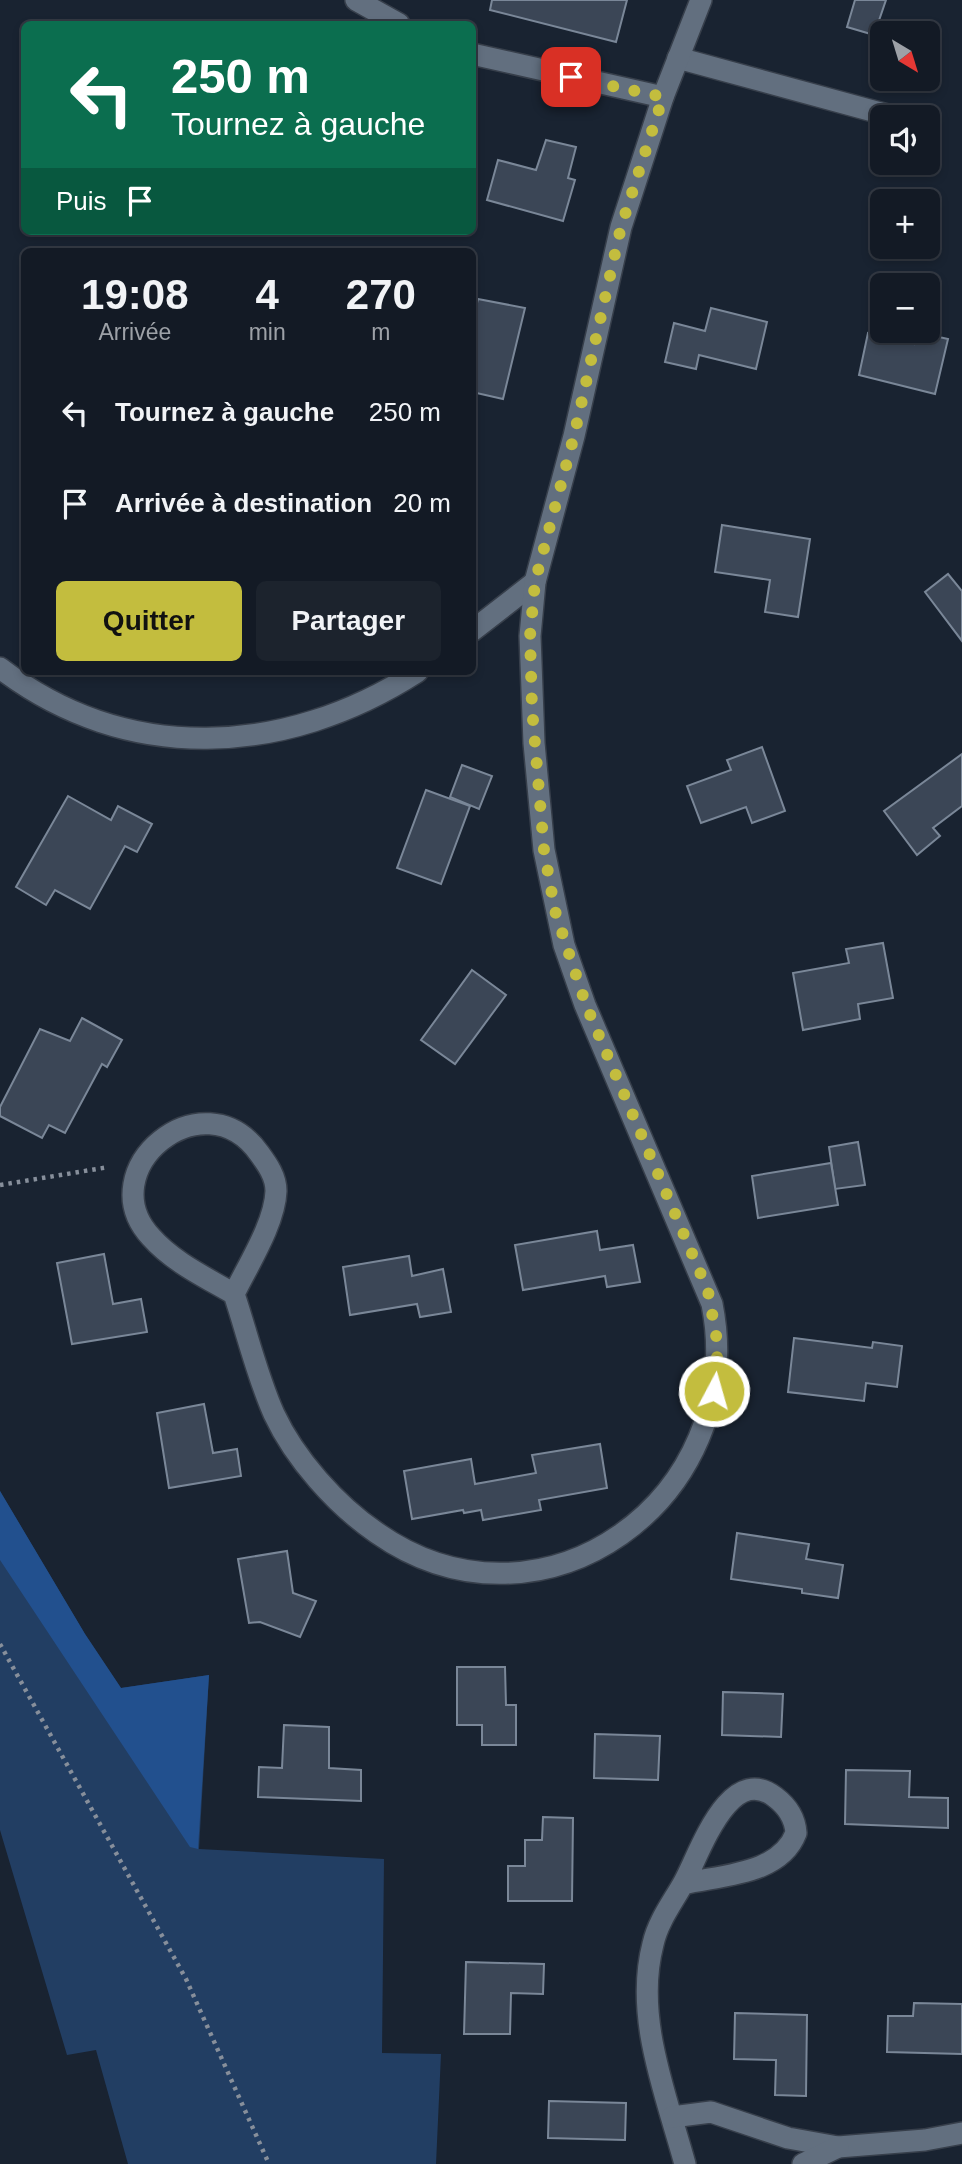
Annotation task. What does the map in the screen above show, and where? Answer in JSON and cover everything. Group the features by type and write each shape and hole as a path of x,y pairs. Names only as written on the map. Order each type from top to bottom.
{"street":[{"path":"356,0 394,21"},
{"path":"234,1294 271,1216 276,1189 273,1174 247,1139 224,1126 196,1124 169,1134 156,1144 138,1170 132,1197 134,1210 150,1236 177,1260 234,1294 269,1401 296,1450 328,1488 376,1533 409,1553 443,1566 489,1573 523,1572 559,1565 601,1547 620,1536 655,1505 682,1471 703,1431 717,1367 718,1346 712,1304 586,1005 564,945 551,893 539,809 530,636 535,582 574,436 621,227 663,97 701,0"},
{"path":"476,55 663,97"},
{"path":"678,58 870,110"},
{"path":"476,628 535,582"},
{"path":"0,668 41,696 86,718 132,732 185,738 232,737 286,728 360,703 411,675"},
{"path":"683,1884 773,1861 789,1847 796,1833 789,1810 769,1793 751,1789 741,1793 722,1808 662,1920 653,1943 647,1995 652,2042 685,2164"},
{"path":"672,2117 711,2112 788,2138 838,2147 925,2140 962,2133"},
{"path":"803,2164 838,2147"}],"path":[{"path":"0,1185 107,1167 138,1170"},
{"path":"0,1644 186,1979 269,2164"}],"shaded area":[{"path":"0,1491 85,1634 121,1688 209,1675 199,1849 384,1859 382,2053 441,2054 436,2164 128,2164 96,2050 67,2055 0,1830"},
{"path":"0,1491 85,1634 121,1688 209,1675 198,1849 190,1847 0,1560"}],"building":[{"path":"492,0 627,0 616,42 490,10"},
{"path":"855,0 886,0 879,21 870,21 870,34 847,27"},
{"path":"546,140 576,147 568,178 575,180 563,221 487,200 498,160 536,170"},
{"path":"478,299 525,308 503,399 476,393"},
{"path":"711,308 767,322 756,369 699,355 696,369 665,362 674,323 705,331"},
{"path":"868,333 870,343 940,343 940,337 948,339 935,394 859,375"},
{"path":"722,525 810,539 798,617 765,612 770,580 715,572"},
{"path":"948,574 962,591 962,641 925,592"},
{"path":"762,747 785,811 752,823 746,807 701,823 687,786 731,770 727,760"},
{"path":"962,754 962,806 933,828 940,836 917,855 884,811"},
{"path":"462,765 492,776 479,809 450,797"},
{"path":"426,790 470,806 441,884 397,868"},
{"path":"68,796 111,820 118,806 152,824 137,852 125,846 90,909 55,890 46,905 16,887"},
{"path":"883,943 893,998 858,1004 860,1019 803,1030 793,973 849,963 846,949"},
{"path":"472,970 506,995 455,1064 421,1040"},
{"path":"82,1018 122,1040 107,1067 102,1064 65,1133 49,1125 42,1138 0,1116 0,1107 40,1029 70,1041"},
{"path":"858,1142 865,1185 835,1189 829,1147"},
{"path":"831,1163 838,1205 758,1218 752,1176"},
{"path":"597,1231 600,1250 633,1245 640,1282 607,1287 605,1276 523,1290 515,1245"},
{"path":"104,1254 113,1304 141,1299 147,1332 72,1344 57,1263"},
{"path":"409,1256 412,1276 443,1269 451,1312 420,1317 417,1304 350,1315 343,1267"},
{"path":"794,1338 872,1348 873,1342 902,1346 897,1387 866,1383 864,1401 788,1392"},
{"path":"204,1404 213,1453 237,1449 241,1476 169,1488 157,1413"},
{"path":"600,1444 607,1488 539,1500 541,1510 483,1520 481,1510 464,1513 463,1510 412,1519 404,1471 471,1459 475,1484 536,1473 532,1455"},
{"path":"737,1533 809,1544 806,1559 843,1565 838,1598 802,1593 802,1589 731,1579"},
{"path":"287,1551 293,1593 316,1601 300,1637 260,1622 249,1623 238,1559"},
{"path":"457,1667 505,1667 506,1705 516,1705 516,1745 482,1745 482,1725 457,1725"},
{"path":"723,1692 783,1694 781,1737 722,1735"},
{"path":"284,1725 329,1727 329,1768 361,1770 361,1801 258,1797 259,1767 282,1768"},
{"path":"595,1734 660,1736 658,1780 594,1778"},
{"path":"846,1770 910,1771 909,1797 948,1798 948,1828 845,1824"},
{"path":"543,1817 573,1818 572,1901 508,1901 508,1866 525,1866 525,1840 542,1840"},
{"path":"466,1962 544,1964 543,1994 511,1993 510,2034 464,2034"},
{"path":"914,2003 962,2004 962,2054 887,2052 888,2016 913,2016"},
{"path":"735,2013 807,2015 806,2096 775,2095 776,2060 734,2059"},
{"path":"549,2101 626,2103 625,2140 548,2138"}],"route":[{"path":"571,77 663,97 621,227 574,436 535,582 530,636 539,809 555,911 574,974 618,1085 712,1304 718,1346 714,1391"}]}
